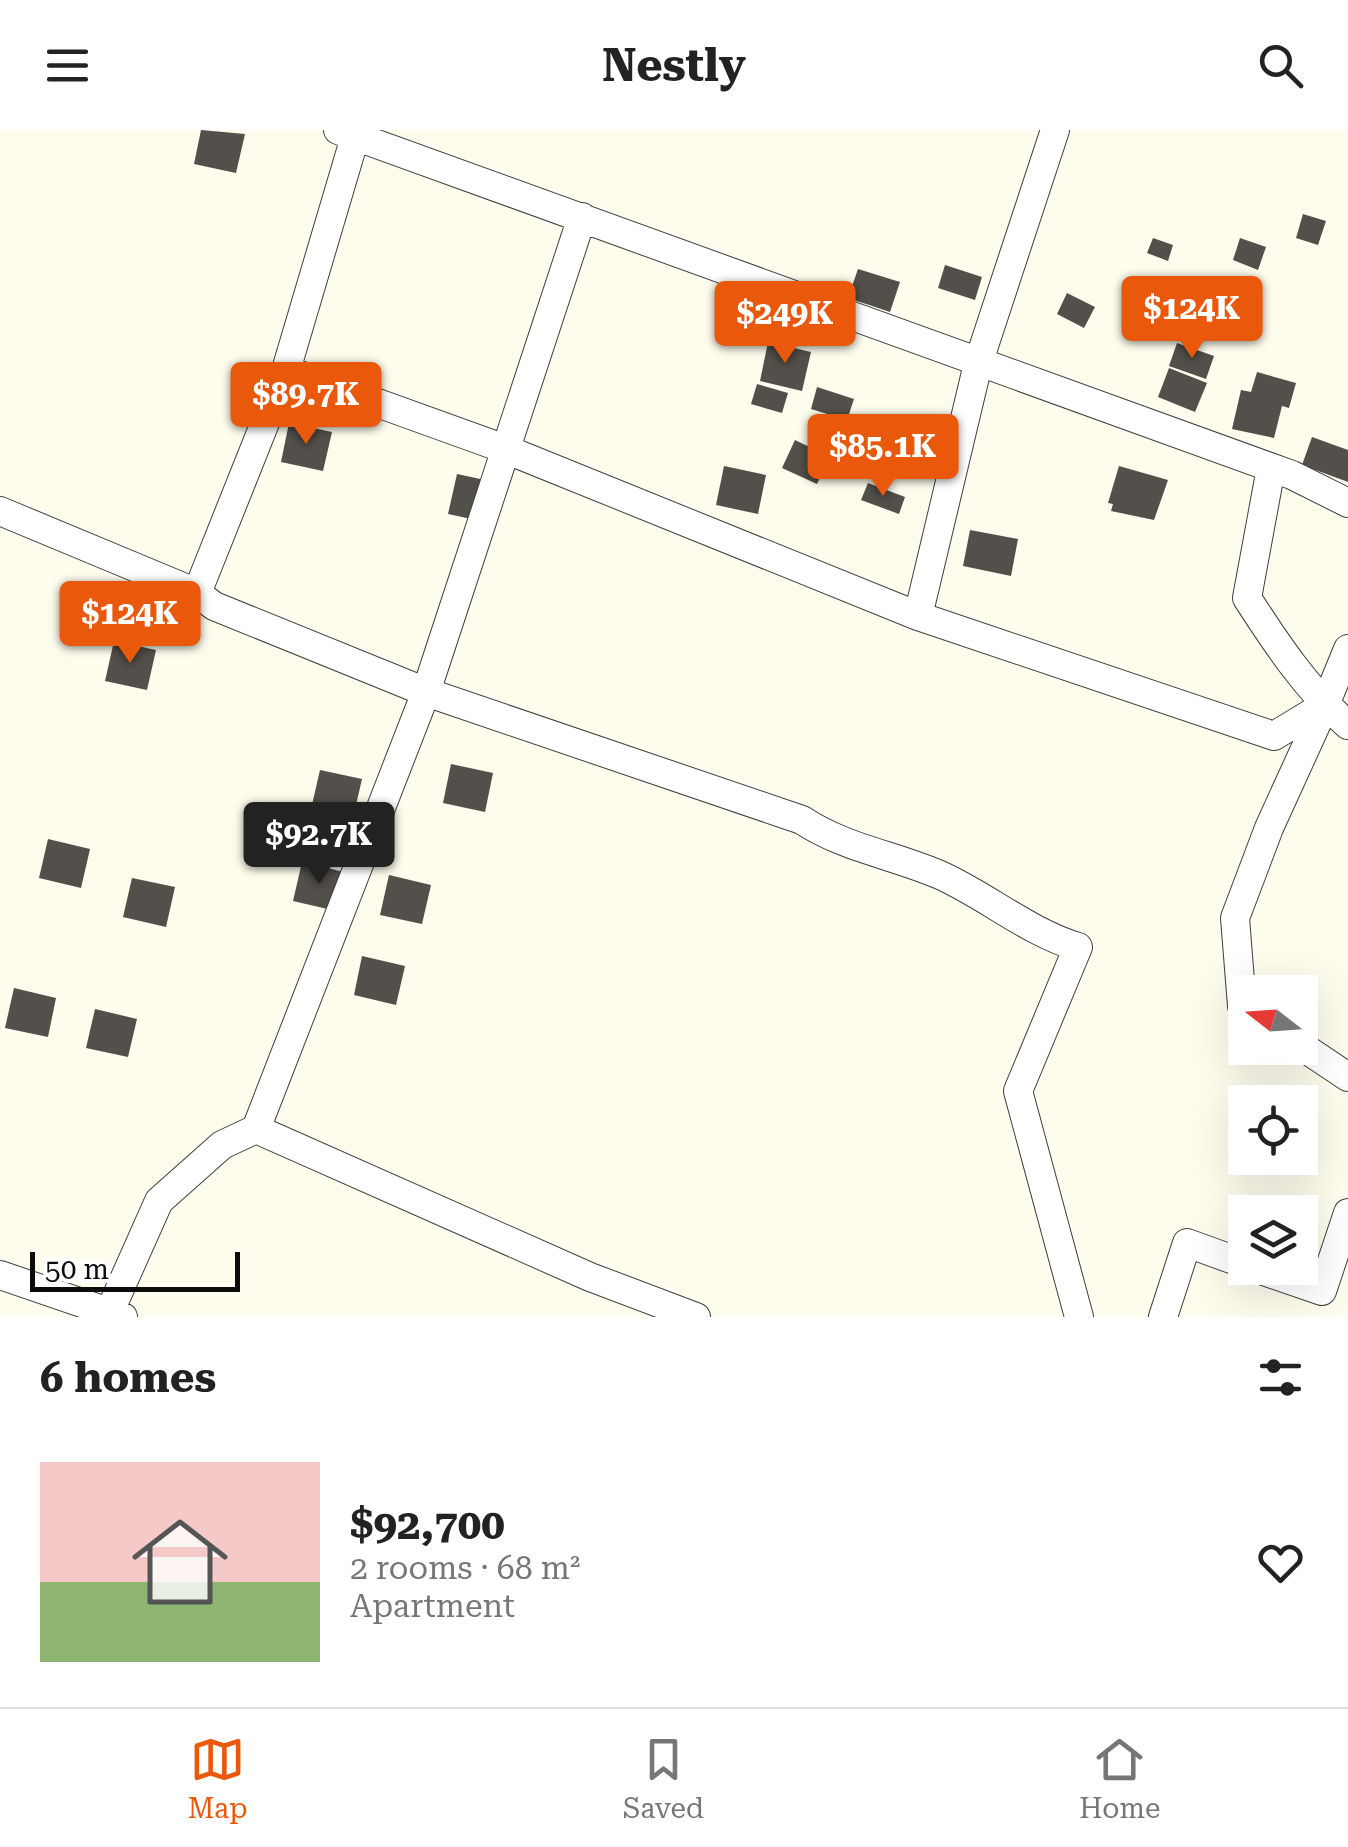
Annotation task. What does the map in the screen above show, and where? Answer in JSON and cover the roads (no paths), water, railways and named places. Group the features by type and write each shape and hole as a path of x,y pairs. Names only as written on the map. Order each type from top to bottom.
{"street":[{"path":"918,616 978,364 1056,130"},
{"path":"197,593 286,370 346,133 1271,468 1348,503"},
{"path":"0,1275 116,1314 159,1201 222,1144 256,1128 426,692 582,217"},
{"path":"286,370 505,449 918,616 1274,736 1325,705"},
{"path":"1271,468 1247,598 1325,705 1348,726"},
{"path":"0,511 197,593 214,606 426,692 802,820 824,834 941,875 1055,940 1078,947 1018,1091 1079,1317"},
{"path":"1240,975 1235,918 1348,649"},
{"path":"1318,1057 1348,1077"},
{"path":"256,1128 590,1277 696,1317"},
{"path":"1305,1285 1322,1291 1348,1213"},
{"path":"1163,1317 1187,1243 1228,1258"}]}
